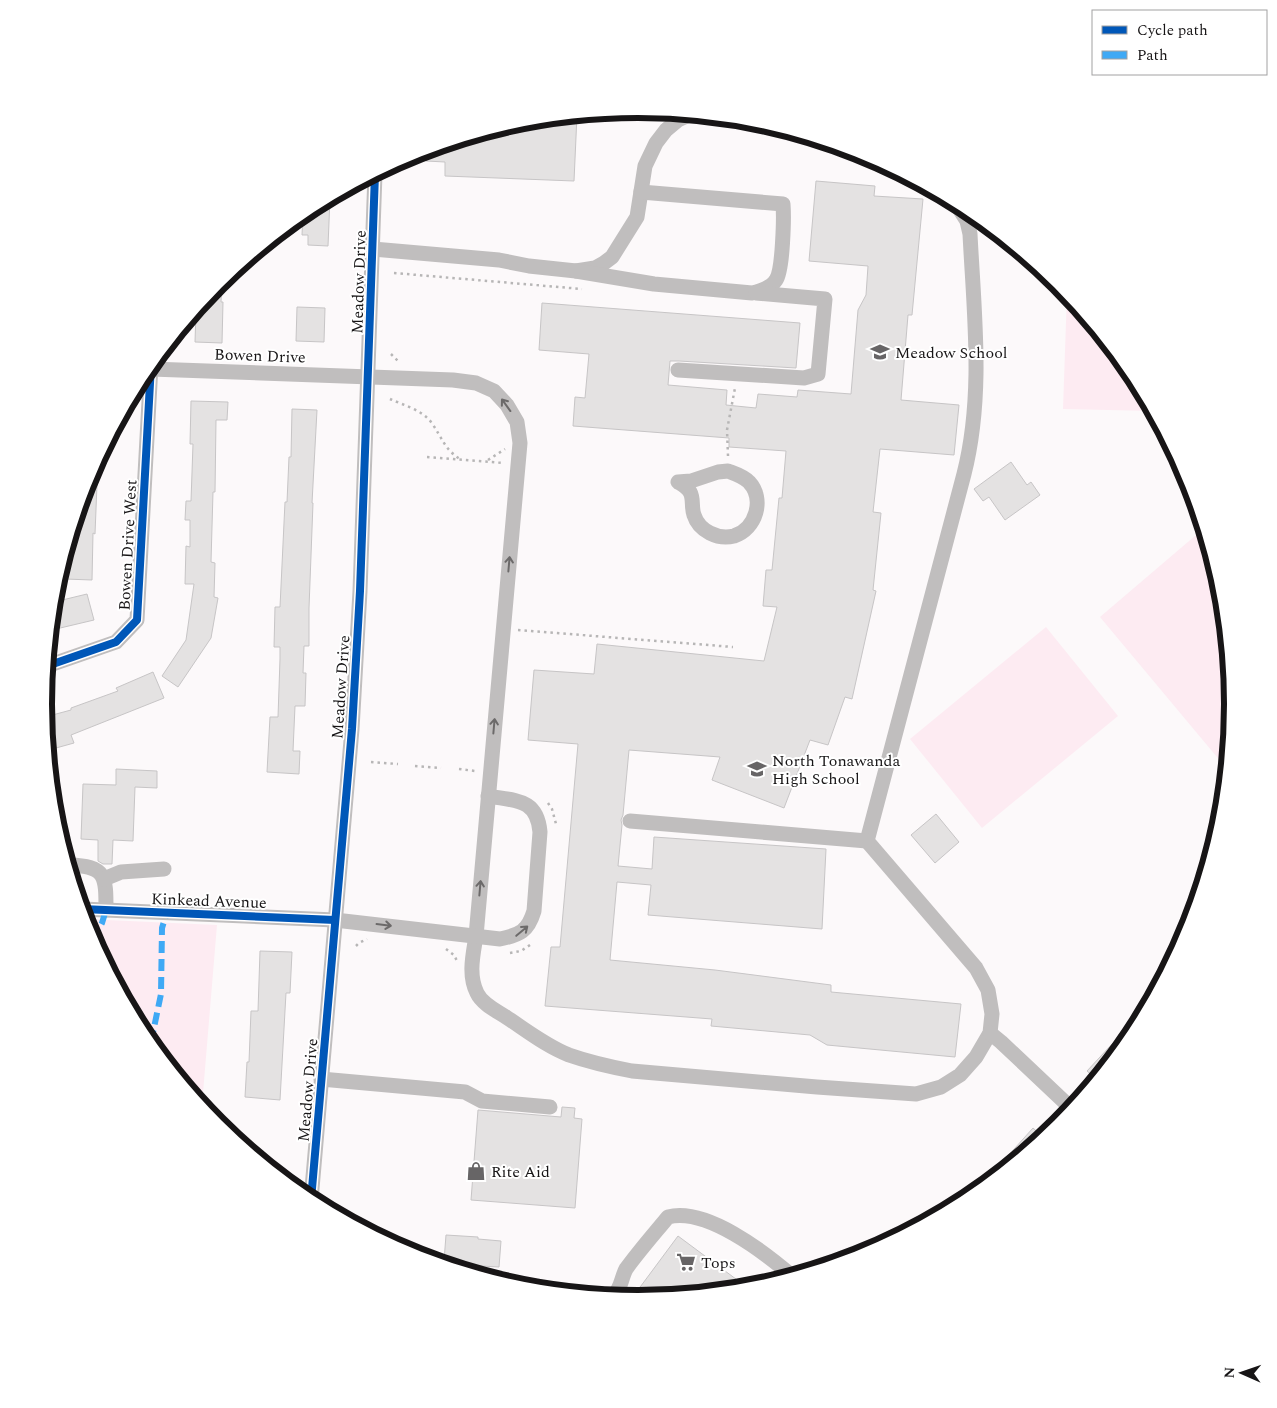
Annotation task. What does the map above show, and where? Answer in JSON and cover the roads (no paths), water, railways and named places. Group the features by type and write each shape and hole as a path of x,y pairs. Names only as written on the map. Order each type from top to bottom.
{"street":[{"path":"576,271 595,268 604,264 612,257 637,217 645,166 656,143 666,130 679,119"},
{"name":"Meadow Drive","path":"312,1190 352,719 360,591 375,180"},
{"path":"640,192 783,204 780,270 777,280 763,290 752,293"},
{"path":"867,842 970,446 976,367 970,234 965,218"},
{"path":"372,249 500,260 654,284 826,299 818,374 804,378 678,370"},
{"name":"Bowen Drive","path":"159,367 453,380 476,383 494,391 507,405 517,422 520,443 518,469 472,965 472,980 478,995 488,1005 545,1043 568,1054 610,1067 632,1071 916,1094 941,1087 960,1075 976,1057 990,1033"},
{"name":"Bowen Drive West","path":"54,664 116,642 137,620 150,379"},
{"path":"718,472 728,472 740,475 750,483 756,495 758,507 755,518 747,528 736,535 722,537 708,533 700,526 694,516 690,492 678,482 691,481 718,472"},
{"name":"Kinkead Avenue","path":"90,909 335,920 500,939 516,936 530,923 534,912 540,832 539,821 535,811 526,804 488,796"},
{"path":"630,821 867,842 976,968 988,990 992,1014 990,1033 1066,1104"},
{"path":"75,865 98,870 104,879 106,910"},
{"path":"104,879 121,872 164,869"},
{"path":"321,1080 465,1092 482,1101 550,1107"},
{"path":"618,1289 625,1271 668,1217 674,1215 710,1221 750,1244 786,1271"}],"place":[{"name":"Meadow School","path":"880,352"},
{"name":"North Tonawanda High School","path":"757,769"},
{"name":"Rite Aid","path":"476,1171"},
{"name":"Tops","path":"686,1262"}]}
